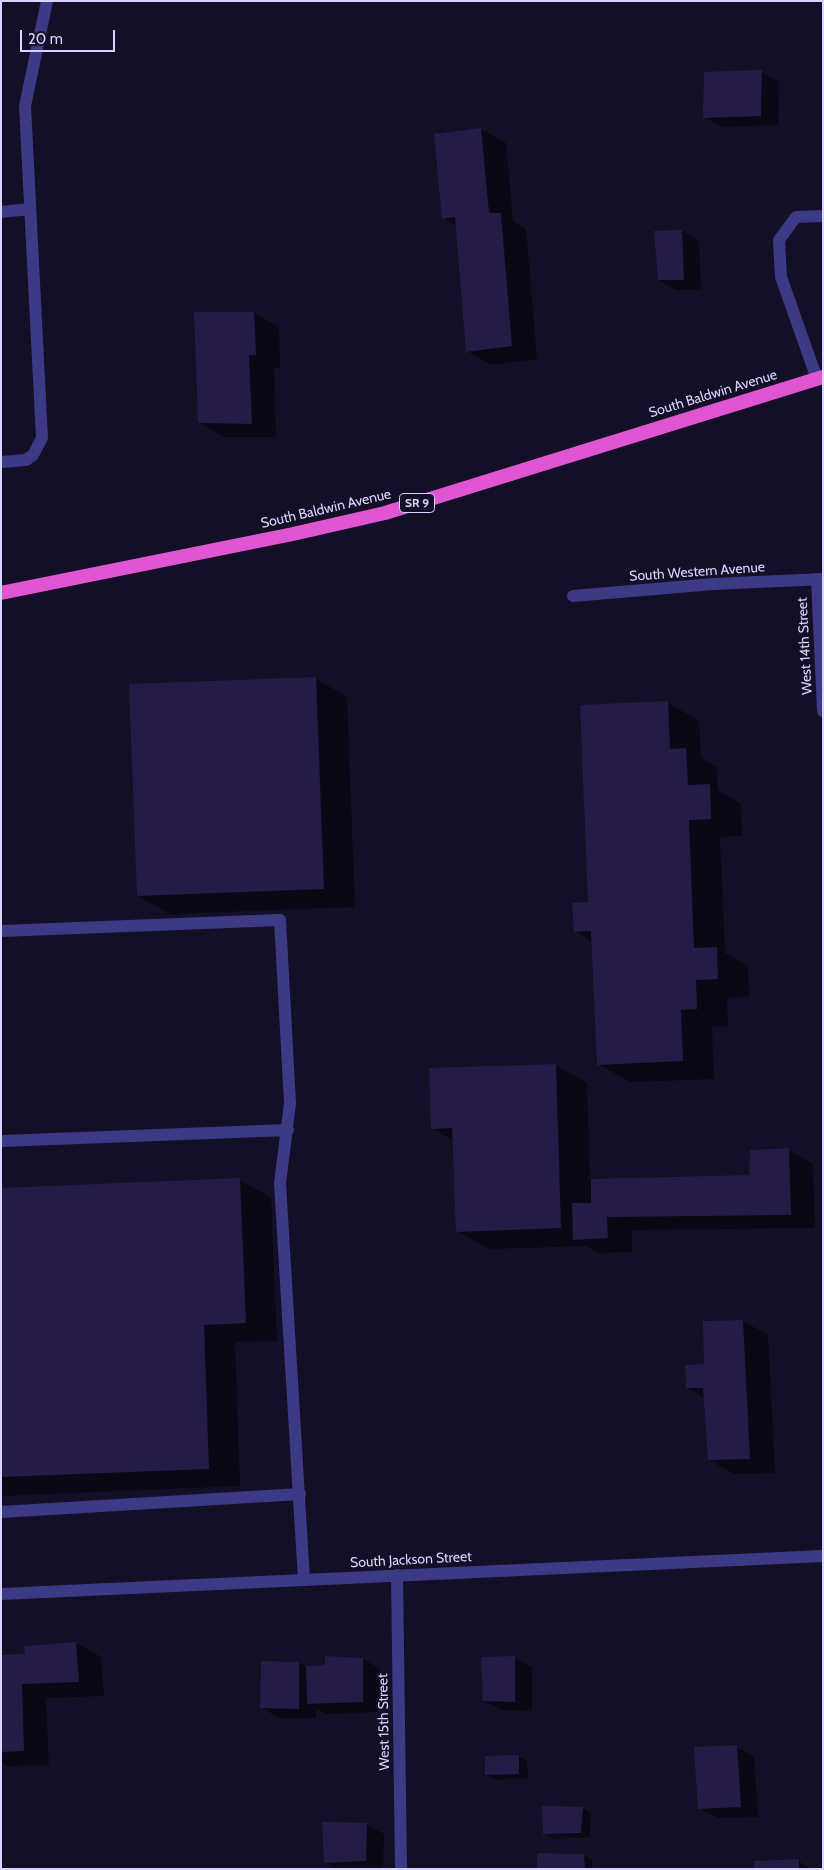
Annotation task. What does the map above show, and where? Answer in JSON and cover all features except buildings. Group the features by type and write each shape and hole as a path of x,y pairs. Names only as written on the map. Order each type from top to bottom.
{"highway":[{"name":"South Baldwin Avenue","path":"1,592 293,534 385,513 820,378"}],"street":[{"path":"1,462 26,460 33,455 42,438 25,106 47,1"},
{"path":"1,212 30,209"},
{"path":"820,378 781,277 779,240 796,218 823,216"},
{"name":"South Western Avenue","path":"573,596 713,584 820,579"},
{"name":"West 14th Street","path":"820,579 823,711"},
{"path":"1,931 280,920 290,1103 280,1183 304,1580"},
{"path":"1,1141 288,1130"},
{"path":"1,1512 300,1494"},
{"name":"South Jackson Street","path":"1,1594 823,1556"},
{"name":"West 15th Street","path":"397,1576 401,1869"}]}
